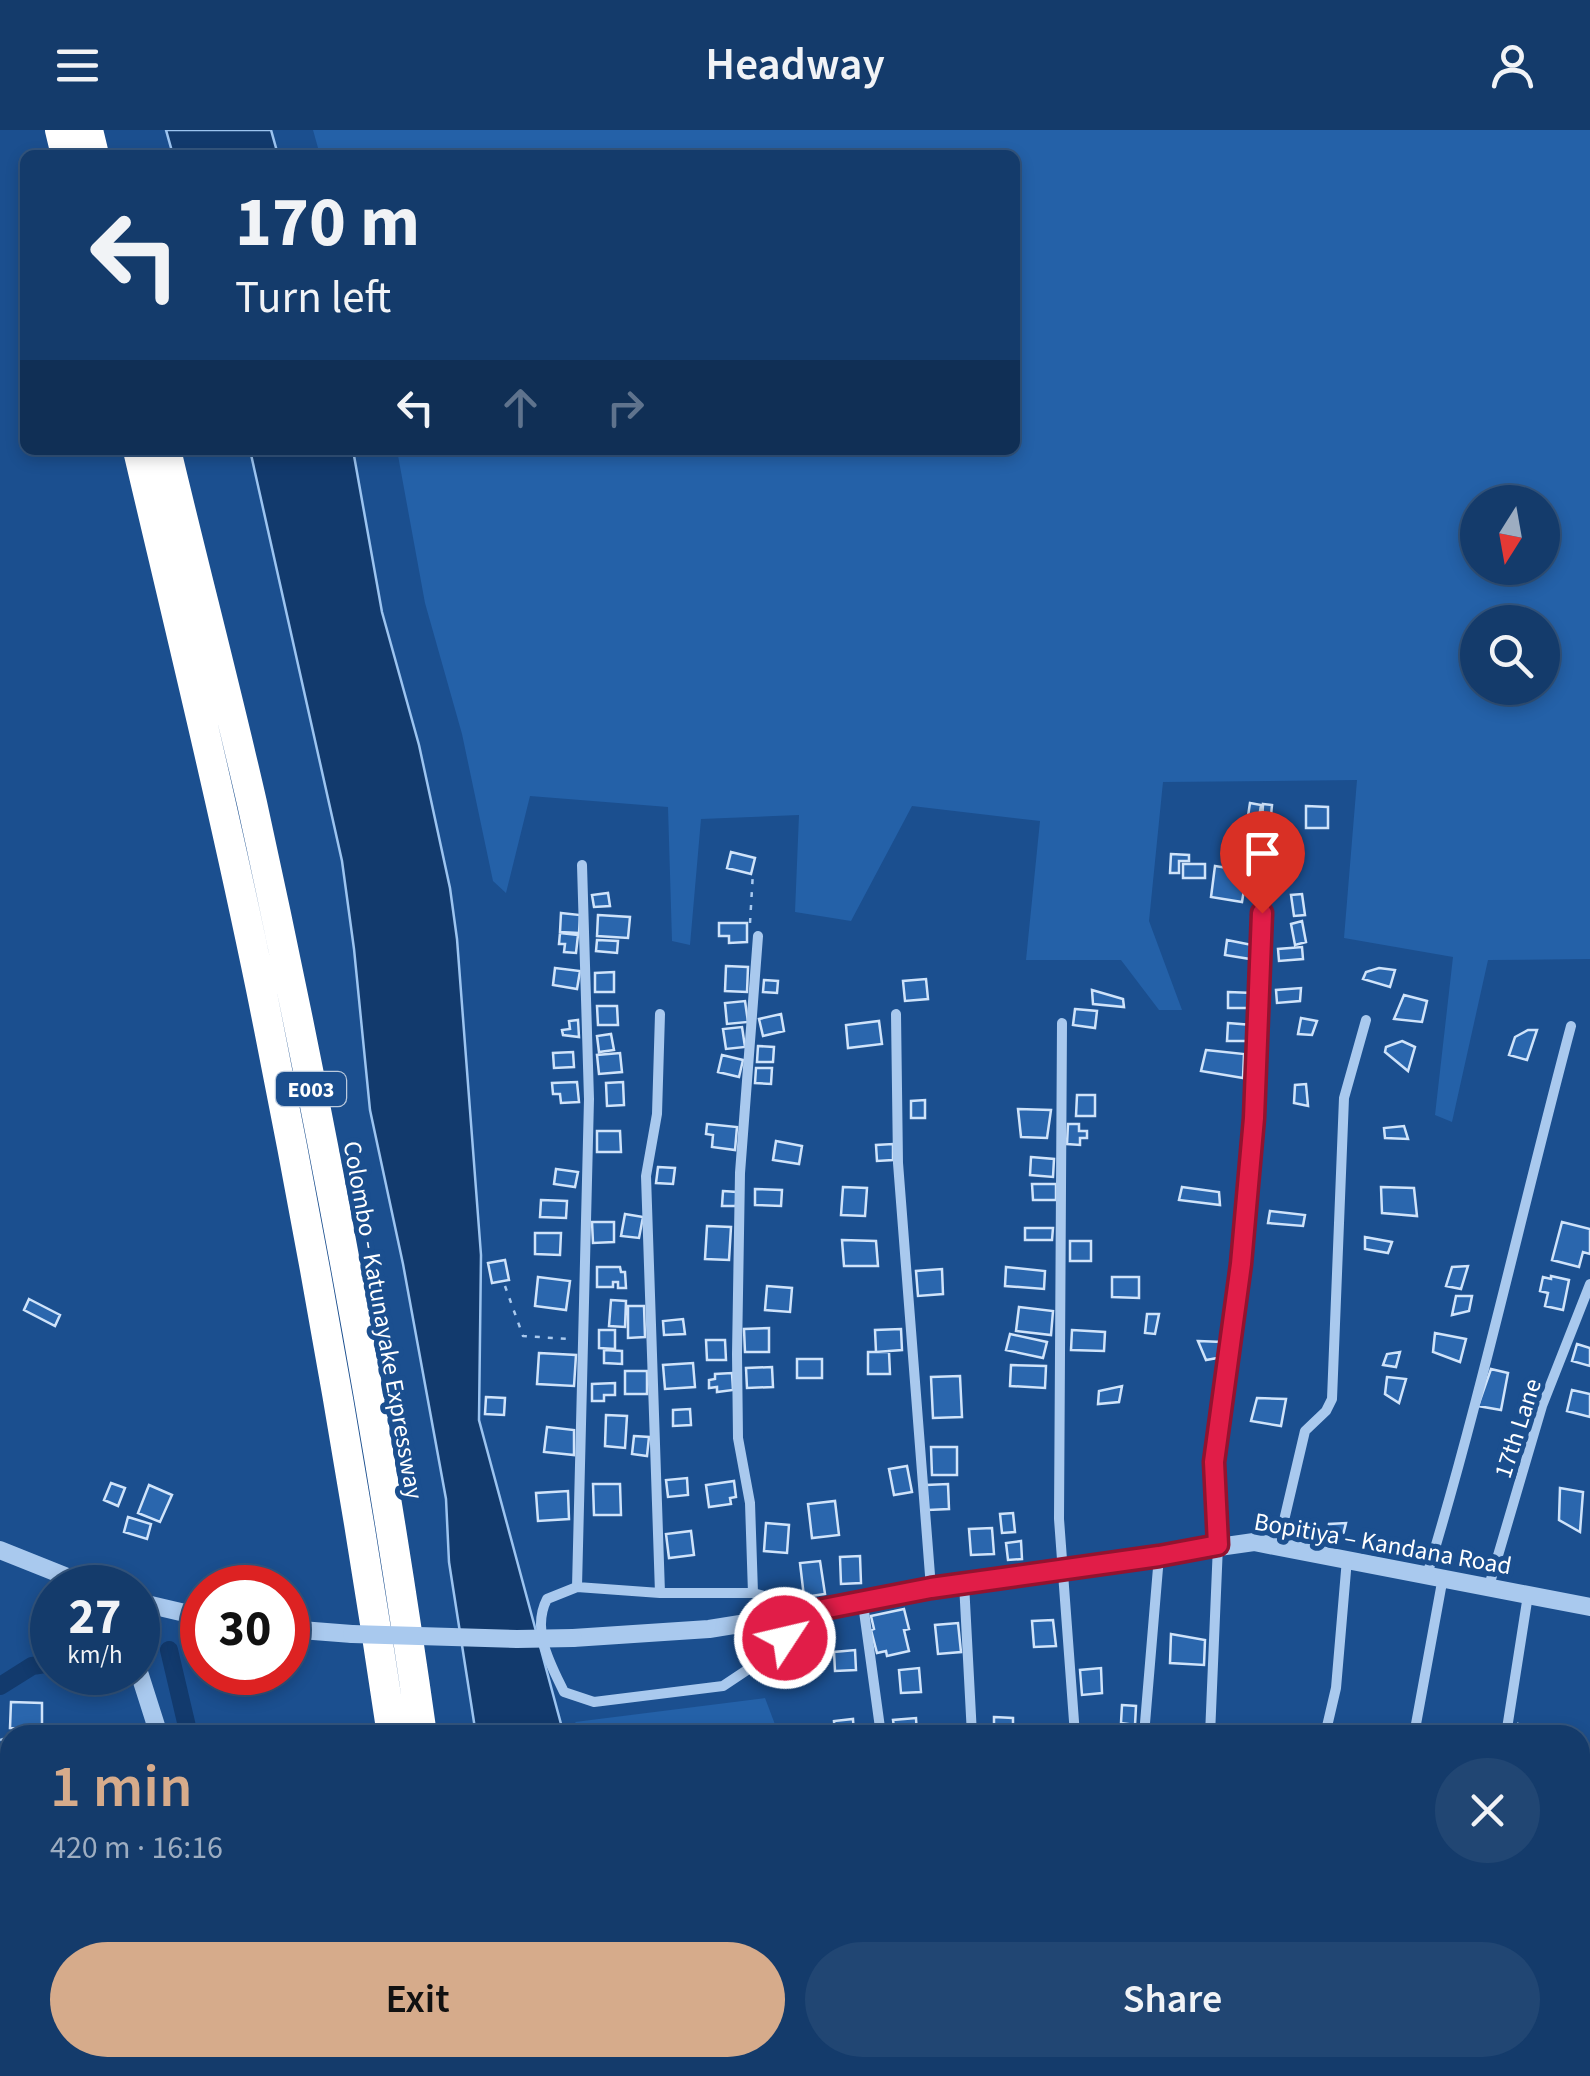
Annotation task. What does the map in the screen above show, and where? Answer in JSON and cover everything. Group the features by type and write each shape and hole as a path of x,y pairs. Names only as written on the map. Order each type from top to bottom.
{"highway":[{"name":"E003","path":"139,455 225,823 296,1164 390,1725"},
{"name":"Colombo - Katunayake Expressway","path":"167,455 251,802 326,1158 363,1359 420,1725"}],"street":[{"path":"577,1587 589,1099 582,865"},
{"path":"1210,1725 1218,1545 1214,1462 1241,1264 1254,1118 1262,913"},
{"path":"753,1593 750,1503 738,1438 737,1354 740,1174 758,936"},
{"path":"660,1014 657,1114 646,1176 660,1592"},
{"path":"896,1014 898,1162 931,1588"},
{"path":"1278,1546 1305,1432 1332,1399 1344,1098 1366,1020"},
{"path":"1062,1023 1059,1519 1074,1725"},
{"path":"1415,1725 1435,1576 1520,1217 1570,1026"},
{"name":"17th Lane","path":"1489,1586 1542,1406 1590,1284"},
{"name":"Bopitiya – Kandana Road","path":"310,1631 517,1640 710,1628 863,1604 931,1588 1254,1542 1590,1607"},
{"path":"0,1550 38,1565"},
{"path":"1145,1725 1159,1556"},
{"path":"1327,1725 1336,1688 1346,1560"},
{"path":"964,1583 971,1725"},
{"path":"577,1587 753,1593 818,1610 753,1666 723,1686 594,1702 564,1692 546,1654 539,1615 547,1599 577,1587"},
{"path":"1508,1725 1528,1595"},
{"path":"863,1604 880,1725"},
{"path":"146,1695 156,1725"}],"path":[{"path":"754,872 748,944 757,949"},
{"path":"505,1286 523,1336 584,1340"}],"shaded area":[{"path":"166,130 271,130 277,150 172,150"},
{"path":"313,130 1590,130 1590,959 1488,960 1452,1122 1435,1115 1453,957 1344,938 1357,780 1163,782 1149,921 1182,1010 1159,1010 1121,960 1026,960 1040,821 912,806 851,921 795,912 799,815 701,819 690,945 672,941 668,807 530,796 506,893 493,881 462,734 425,603 398,455 1020,455 1020,150 319,150"},
{"path":"251,455 354,455 382,612 419,745 457,939 481,1255 479,1420 561,1725 474,1725 449,1562 446,1499 370,1110 342,861"},
{"path":"765,1698 775,1725 578,1725 575,1722"}],"building":[{"path":"1250,803 1261,805 1257,831 1246,829"},
{"path":"1263,804 1272,805 1270,825 1262,824"},
{"path":"1306,806 1328,807 1328,828 1306,828"},
{"path":"1231,837 1246,840 1241,866 1226,862"},
{"path":"731,852 755,858 751,874 727,868"},
{"path":"1171,854 1189,855 1189,861 1179,861 1179,873 1170,873"},
{"path":"1183,864 1205,864 1205,878 1183,878"},
{"path":"1215,866 1247,871 1242,902 1211,897"},
{"path":"608,893 610,906 594,907 592,895"},
{"path":"1302,894 1305,915 1294,916 1291,895"},
{"path":"561,913 580,915 579,933 560,932"},
{"path":"598,915 630,917 628,938 597,936"},
{"path":"1302,921 1306,942 1295,945 1291,924"},
{"path":"719,923 747,923 747,942 729,943 729,936 719,936"},
{"path":"560,933 578,935 576,953 564,952 565,944 559,944"},
{"path":"597,940 618,941 617,953 596,951"},
{"path":"1227,940 1252,945 1250,959 1225,955"},
{"path":"1302,947 1303,959 1279,961 1278,949"},
{"path":"726,966 748,967 747,992 725,991"},
{"path":"555,968 580,971 577,989 553,985"},
{"path":"1379,968 1395,970 1390,987 1363,979 1366,972"},
{"path":"614,972 614,992 595,992 595,973"},
{"path":"926,979 928,999 905,1001 903,981"},
{"path":"764,980 778,981 777,993 763,992"},
{"path":"1301,988 1300,1001 1277,1003 1276,990"},
{"path":"1092,990 1123,999 1124,1007 1093,1004"},
{"path":"1228,992 1253,993 1253,1008 1228,1008"},
{"path":"1404,995 1427,1001 1422,1022 1394,1019"},
{"path":"745,1001 748,1022 727,1024 725,1003"},
{"path":"597,1006 617,1006 618,1025 598,1025"},
{"path":"1075,1009 1097,1011 1095,1028 1073,1025"},
{"path":"781,1014 784,1031 763,1036 759,1019"},
{"path":"1301,1018 1317,1021 1312,1035 1298,1034"},
{"path":"578,1020 579,1037 563,1035 562,1030 570,1029 569,1021"},
{"path":"879,1021 882,1044 848,1048 846,1025"},
{"path":"1228,1023 1252,1025 1252,1041 1227,1041"},
{"path":"742,1027 745,1047 726,1049 723,1029"},
{"path":"1537,1030 1527,1060 1509,1055 1515,1037"},
{"path":"611,1034 614,1050 599,1052 597,1036"},
{"path":"1402,1041 1415,1047 1408,1071 1385,1052 1386,1047"},
{"path":"758,1046 774,1047 773,1062 757,1062"},
{"path":"1206,1050 1244,1054 1243,1078 1201,1071"},
{"path":"573,1052 574,1067 554,1068 553,1053"},
{"path":"620,1053 622,1072 599,1074 597,1055"},
{"path":"722,1055 743,1060 739,1077 718,1072"},
{"path":"756,1068 772,1068 771,1084 755,1083"},
{"path":"577,1082 579,1102 561,1103 560,1094 553,1094 552,1083"},
{"path":"623,1082 624,1105 607,1106 606,1083"},
{"path":"1306,1084 1308,1106 1294,1103 1295,1085"},
{"path":"1077,1095 1095,1095 1095,1116 1076,1116"},
{"path":"925,1100 925,1118 911,1118 911,1101"},
{"path":"1018,1109 1051,1110 1047,1138 1021,1137"},
{"path":"707,1124 737,1127 735,1150 712,1147 713,1135 706,1134"},
{"path":"1068,1124 1079,1124 1079,1131 1087,1131 1087,1138 1080,1138 1080,1145 1067,1144"},
{"path":"1404,1126 1408,1139 1385,1138 1384,1128"},
{"path":"597,1131 620,1131 621,1152 597,1152"},
{"path":"776,1141 802,1146 799,1164 773,1160"},
{"path":"893,1144 893,1160 877,1161 876,1145"},
{"path":"1031,1157 1054,1159 1053,1177 1030,1175"},
{"path":"658,1167 675,1168 673,1184 656,1183"},
{"path":"556,1169 578,1172 575,1187 554,1184"},
{"path":"1032,1184 1056,1184 1056,1200 1033,1200"},
{"path":"843,1187 867,1188 865,1216 841,1215"},
{"path":"1182,1187 1219,1192 1220,1205 1179,1200"},
{"path":"1381,1187 1414,1188 1417,1216 1382,1213"},
{"path":"755,1189 782,1190 781,1206 755,1205"},
{"path":"723,1191 737,1192 736,1206 722,1206"},
{"path":"541,1200 567,1201 566,1218 540,1217"},
{"path":"1270,1211 1305,1215 1303,1226 1268,1223"},
{"path":"625,1214 643,1217 639,1238 621,1236"},
{"path":"592,1222 614,1222 614,1242 593,1243"},
{"path":"1562,1222 1590,1229 1590,1254 1583,1252 1579,1267 1552,1260"},
{"path":"707,1226 731,1227 729,1260 705,1259"},
{"path":"1025,1228 1053,1228 1052,1240 1025,1240"},
{"path":"535,1233 561,1233 560,1255 535,1254"},
{"path":"1365,1237 1392,1242 1388,1253 1365,1249"},
{"path":"842,1240 876,1241 878,1266 844,1266"},
{"path":"1070,1241 1091,1241 1091,1261 1070,1261"},
{"path":"505,1260 509,1280 492,1283 488,1263"},
{"path":"1468,1266 1461,1289 1446,1286 1452,1267"},
{"path":"597,1267 620,1267 625,1272 626,1288 618,1288 618,1282 613,1282 613,1287 597,1287"},
{"path":"1006,1267 1045,1271 1044,1289 1005,1286"},
{"path":"942,1269 943,1294 918,1296 916,1271"},
{"path":"538,1277 570,1281 566,1310 535,1306"},
{"path":"1112,1277 1139,1277 1139,1298 1112,1297"},
{"path":"1543,1277 1569,1280 1563,1310 1545,1306 1548,1293 1540,1291"},
{"path":"767,1286 792,1288 790,1312 765,1310"},
{"path":"1456,1296 1472,1296 1469,1311 1452,1315"},
{"path":"29,1299 60,1315 55,1326 24,1310"},
{"path":"611,1300 626,1301 625,1327 609,1326"},
{"path":"628,1306 644,1306 645,1337 628,1338"},
{"path":"1019,1307 1053,1311 1051,1335 1016,1331"},
{"path":"1147,1314 1159,1314 1155,1334 1145,1333"},
{"path":"683,1319 685,1334 664,1335 663,1321"},
{"path":"769,1328 769,1352 745,1352 744,1329"},
{"path":"901,1329 902,1350 876,1352 875,1330"},
{"path":"599,1330 615,1330 615,1349 599,1348"},
{"path":"1072,1330 1105,1332 1104,1351 1071,1350"},
{"path":"1435,1333 1466,1339 1460,1362 1433,1352"},
{"path":"1010,1334 1047,1342 1043,1358 1006,1350"},
{"path":"706,1340 725,1340 726,1360 707,1360"},
{"path":"1198,1341 1222,1342 1223,1357 1206,1360"},
{"path":"1577,1344 1590,1348 1590,1366 1572,1361"},
{"path":"604,1350 622,1351 622,1364 604,1363"},
{"path":"868,1352 889,1352 890,1374 868,1374"},
{"path":"1400,1352 1396,1367 1383,1365 1387,1354"},
{"path":"539,1353 576,1355 574,1386 537,1384"},
{"path":"797,1359 822,1359 822,1378 797,1378"},
{"path":"693,1363 695,1387 665,1389 663,1365"},
{"path":"1011,1365 1046,1366 1045,1388 1010,1386"},
{"path":"772,1367 773,1387 747,1388 746,1368"},
{"path":"1491,1369 1508,1373 1501,1410 1478,1406"},
{"path":"625,1371 647,1371 647,1394 625,1394"},
{"path":"732,1373 733,1390 717,1392 717,1387 709,1388 709,1380 715,1379 715,1374"},
{"path":"960,1376 962,1417 933,1418 931,1377"},
{"path":"1387,1377 1406,1379 1399,1403 1385,1394"},
{"path":"615,1383 615,1395 604,1395 604,1401 592,1401 592,1384"},
{"path":"1122,1386 1119,1402 1098,1404 1099,1391"},
{"path":"1572,1390 1590,1394 1590,1417 1567,1411"},
{"path":"486,1397 505,1398 504,1415 485,1414"},
{"path":"1257,1398 1286,1399 1281,1426 1251,1421"},
{"path":"690,1409 691,1425 673,1426 673,1410"},
{"path":"606,1415 627,1416 625,1448 605,1446"},
{"path":"547,1427 574,1430 574,1455 544,1452"},
{"path":"634,1436 649,1437 647,1456 632,1454"},
{"path":"931,1447 957,1447 957,1475 932,1475"},
{"path":"907,1466 912,1492 894,1495 889,1469"},
{"path":"687,1478 688,1495 668,1497 666,1480"},
{"path":"734,1481 736,1497 730,1498 731,1504 709,1507 706,1485"},
{"path":"111,1483 125,1488 118,1506 104,1500"},
{"path":"593,1484 620,1484 621,1515 594,1515"},
{"path":"948,1484 949,1509 928,1510 926,1485"},
{"path":"149,1485 172,1495 160,1522 138,1513"},
{"path":"1560,1488 1583,1492 1580,1532 1559,1520"},
{"path":"568,1491 569,1519 538,1521 536,1493"},
{"path":"835,1501 839,1535 812,1538 808,1504"},
{"path":"1013,1513 1015,1532 1002,1533 1000,1514"},
{"path":"128,1517 151,1524 147,1539 124,1532"},
{"path":"766,1523 789,1525 787,1553 764,1551"},
{"path":"1346,1523 1342,1539 1327,1539 1329,1524"},
{"path":"992,1528 994,1554 971,1555 969,1529"},
{"path":"691,1531 694,1555 669,1558 666,1534"},
{"path":"1021,1541 1022,1559 1008,1560 1006,1543"},
{"path":"860,1556 861,1583 841,1584 840,1557"},
{"path":"820,1561 825,1594 804,1597 800,1563"},
{"path":"904,1609 909,1651 887,1656 886,1651 877,1653 871,1616"},
{"path":"1053,1620 1056,1646 1034,1647 1032,1621"},
{"path":"958,1623 961,1652 938,1654 935,1625"},
{"path":"1171,1634 1205,1640 1204,1665 1170,1663"},
{"path":"814,1647 818,1667 798,1670 794,1651"},
{"path":"855,1650 856,1670 835,1671 834,1652"},
{"path":"919,1668 921,1692 901,1693 899,1670"},
{"path":"1101,1668 1102,1693 1082,1695 1080,1670"},
{"path":"11,1702 42,1703 42,1725 10,1725"},
{"path":"1122,1705 1136,1706 1135,1725 1121,1723"},
{"path":"994,1717 1013,1718 1013,1725 994,1725"},
{"path":"916,1718 916,1725 894,1725 893,1720"},
{"path":"853,1719 853,1725 834,1725 834,1721"}],"waterway":[{"path":"169,1650 187,1725"},
{"path":"0,1686 30,1667"}],"route":[{"path":"785,1638 818,1610 931,1588 1218,1545 1214,1462 1241,1264 1254,1118 1262,913"}]}
